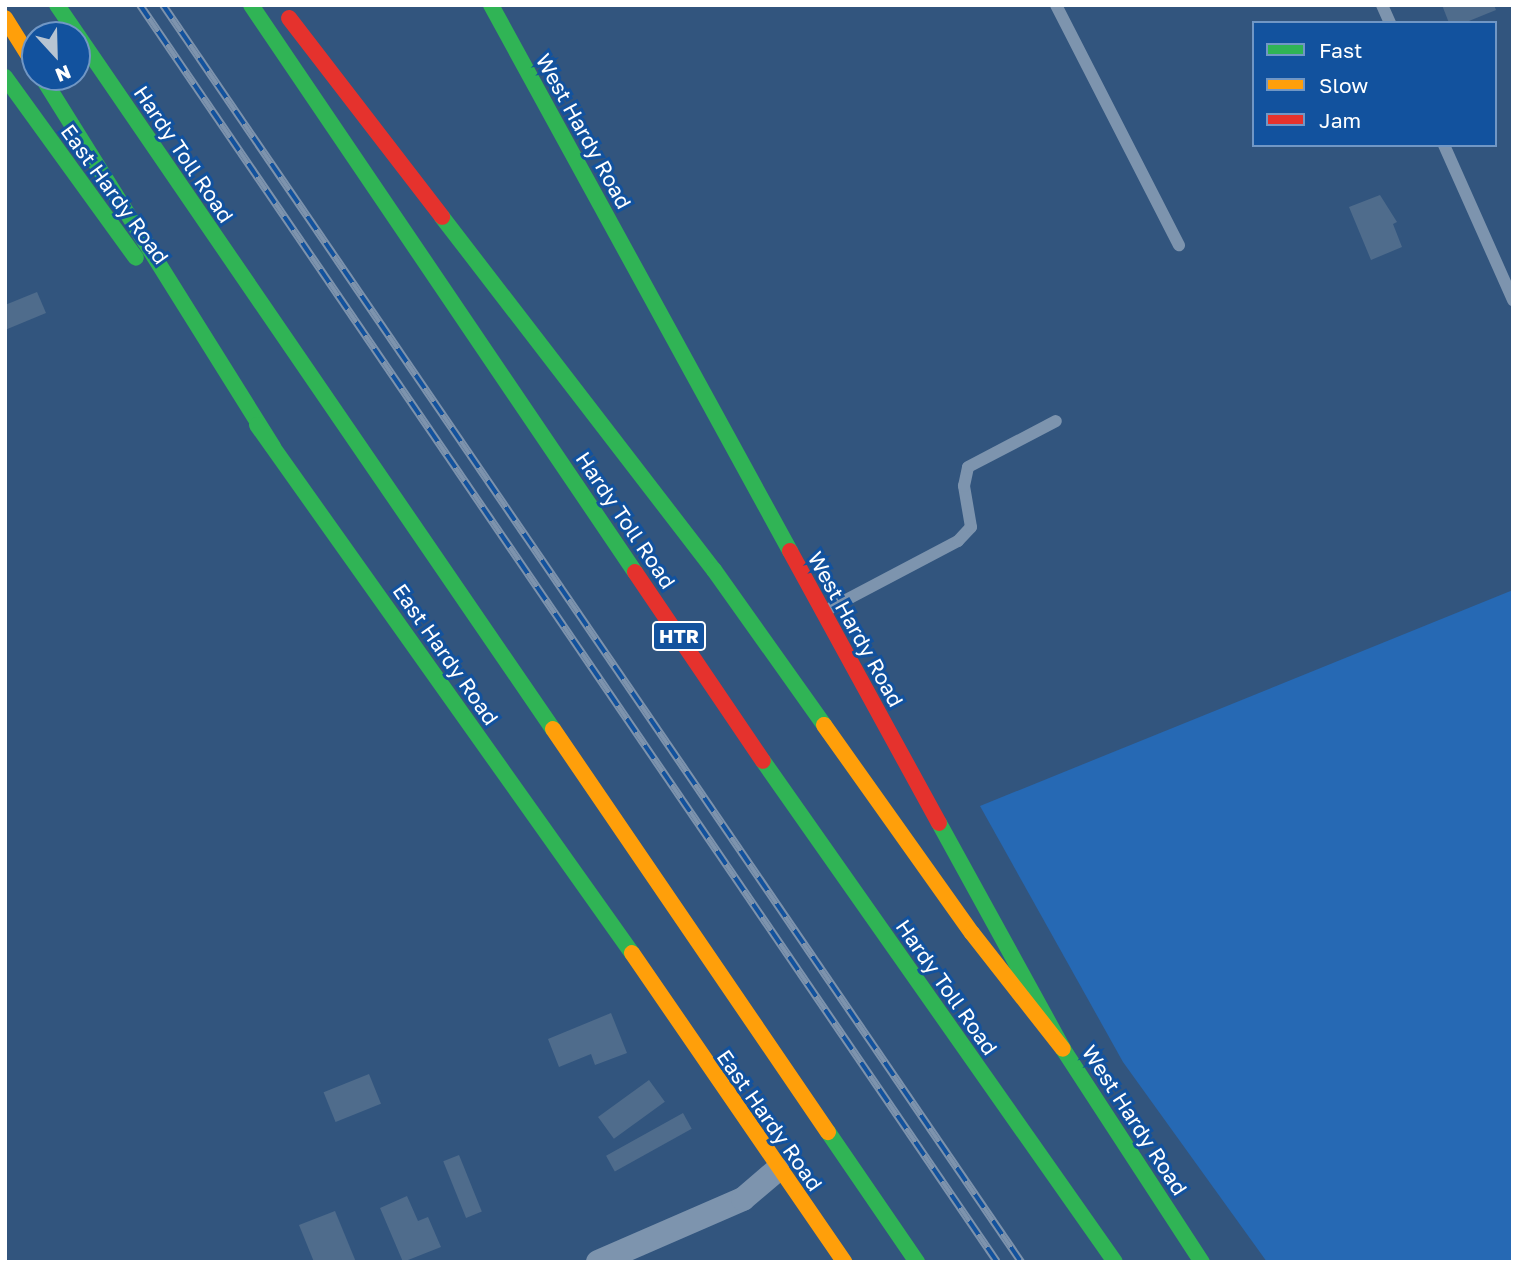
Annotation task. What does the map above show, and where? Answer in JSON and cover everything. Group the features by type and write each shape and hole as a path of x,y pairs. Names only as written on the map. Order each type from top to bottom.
{"main road":[{"name":"Hardy Toll Road","path":"57,5 917,1262"},
{"name":"Hardy Toll Road","path":"251,5 754,748 1115,1262"},
{"path":"279,5 714,570 972,933 1063,1049"},
{"name":"West Hardy Road","path":"491,5 1063,1049 1202,1262"},
{"path":"5,18 21,44"},
{"name":"East Hardy Road","path":"5,78 273,447 577,874 777,1170 844,1262"},
{"path":"51,91 273,447"}],"street":[{"path":"597,1262 743,1199 777,1170"}],"lane":[{"path":"1056,5 1179,245"},
{"path":"1382,5 1389,21"},
{"path":"1445,147 1513,300"},
{"path":"823,612 958,541 971,527 964,486 968,467 1056,421"}],"shaded area":[{"path":"1513,590 1513,1262 1267,1262 1123,1062 980,806"}],"building":[{"path":"1442,5 1494,5 1496,10 1469,21 1448,21"},
{"path":"1380,195 1397,222 1393,224 1402,247 1371,260 1349,207"},
{"path":"37,292 46,313 5,330 5,305"},
{"path":"611,1013 627,1053 595,1065 591,1054 559,1067 548,1039"},
{"path":"369,1074 381,1104 336,1122 324,1092"},
{"path":"649,1080 665,1102 614,1139 598,1117"},
{"path":"683,1113 692,1129 615,1171 606,1156"},
{"path":"459,1155 482,1212 466,1218 443,1161"},
{"path":"407,1196 418,1221 428,1217 441,1247 403,1262 380,1208"},
{"path":"335,1211 356,1262 314,1262 299,1225"}],"railway":[{"path":"140,5 997,1262"},
{"path":"163,5 1021,1262"}],"traffic: fast":[{"path":"57,5 553,729"},
{"path":"251,5 635,572"},
{"path":"491,5 790,551"},
{"path":"5,77 136,258"},
{"path":"51,91 273,447"},
{"path":"442,217 714,570 824,725"},
{"path":"257,425 632,953"},
{"path":"763,761 1115,1262"},
{"path":"939,823 1063,1049 1202,1262"},
{"path":"828,1132 917,1262"}],"traffic: slow":[{"path":"5,18 21,44"},
{"path":"824,725 972,933 1063,1049"},
{"path":"553,729 828,1132"},
{"path":"632,953 844,1262"}],"traffic: jam":[{"path":"289,18 442,217"},
{"path":"790,551 939,823"},
{"path":"635,572 763,761"}]}
